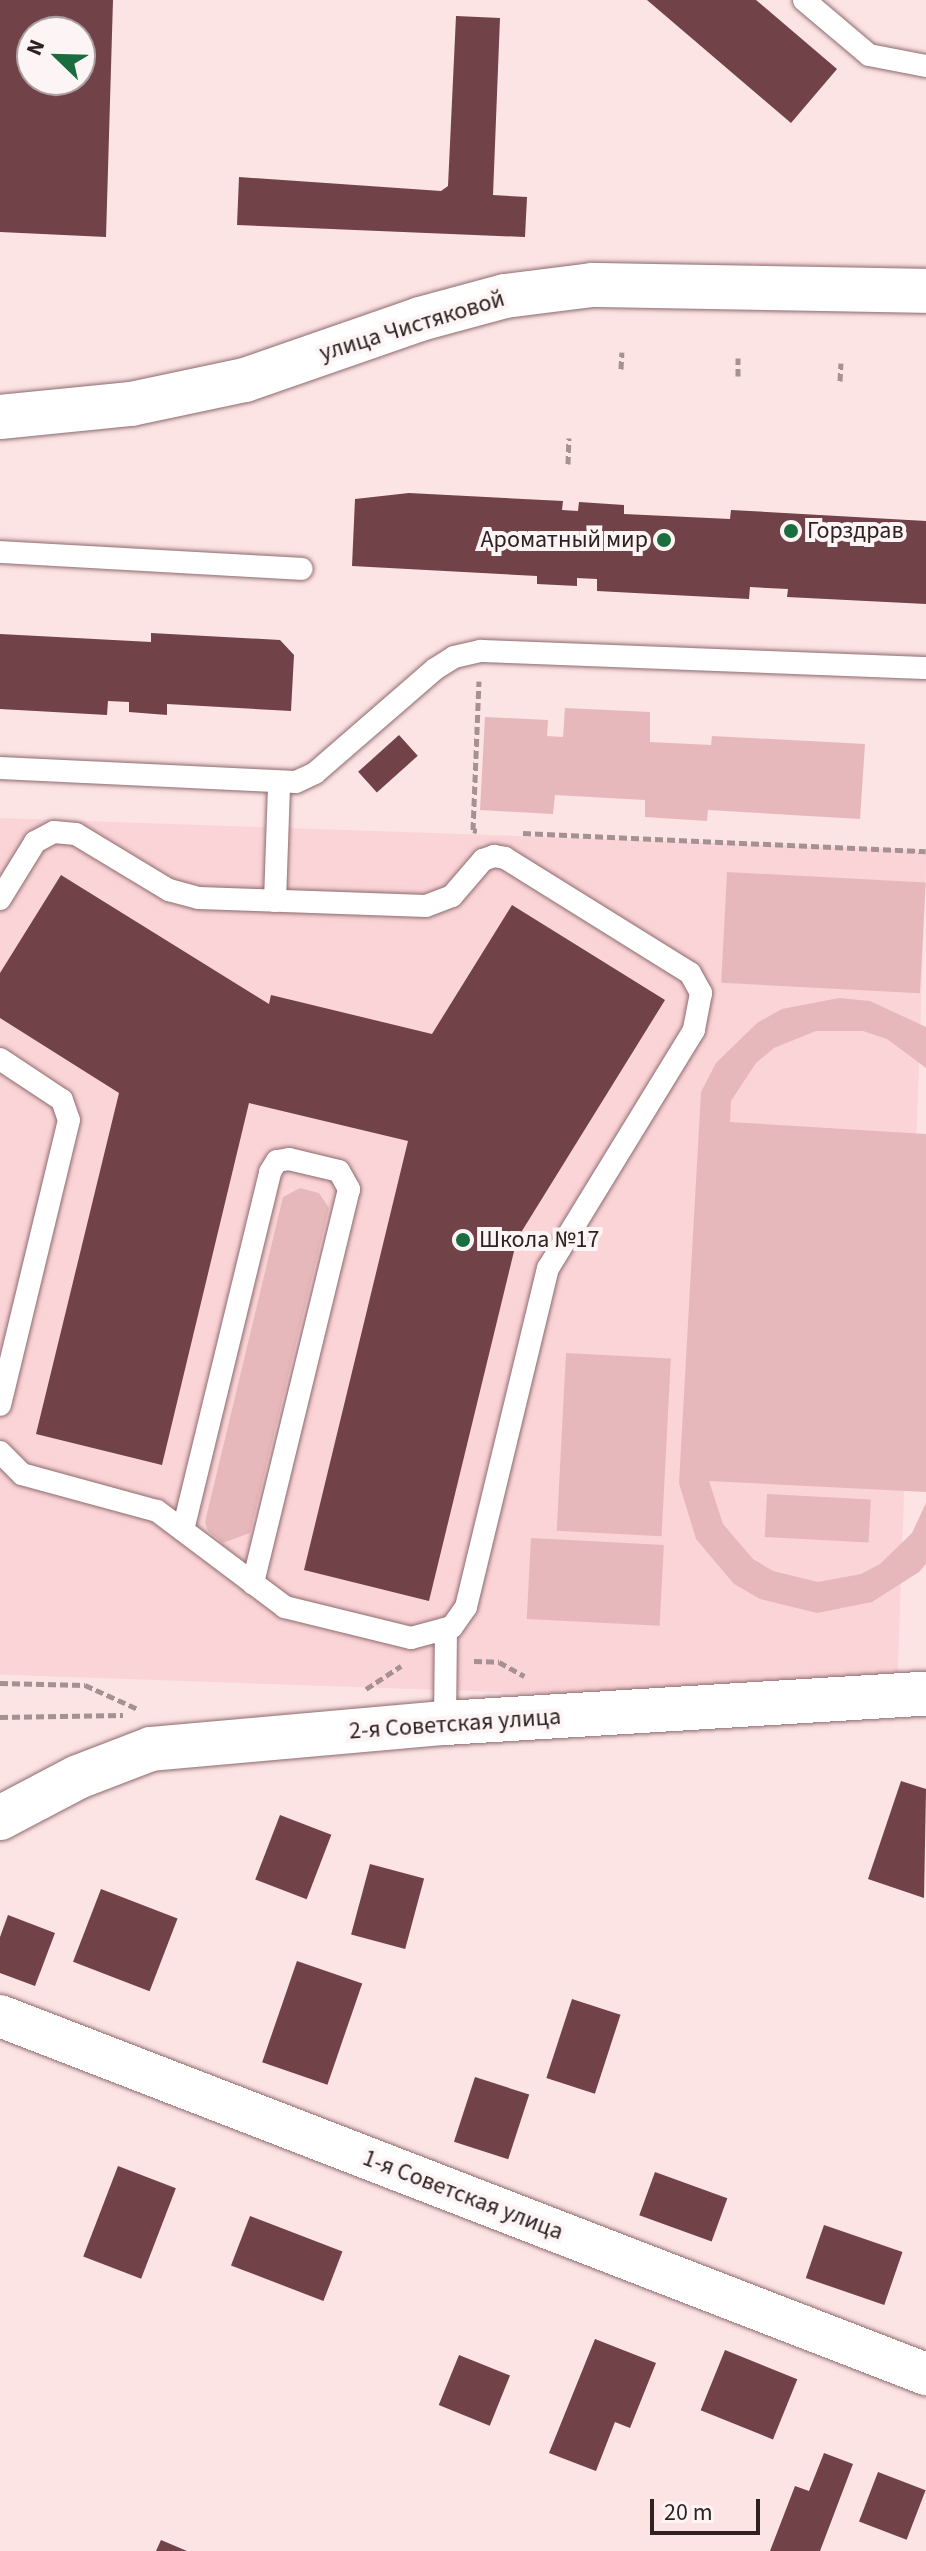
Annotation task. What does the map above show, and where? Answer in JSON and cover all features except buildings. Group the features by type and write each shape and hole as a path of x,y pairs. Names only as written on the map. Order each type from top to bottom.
{"street":[{"name":"улица Чистяковой","path":"0,417 131,404 245,380 420,319 520,294 592,285 926,291"},
{"name":"2-я Советская улица","path":"0,1818 78,1777 151,1749 445,1723 926,1694"},
{"name":"1-я Советская улица","path":"0,2016 926,2374"}],"lane":[{"path":"804,0 869,55 926,66"},
{"path":"0,552 302,569"},
{"path":"0,768 279,784 315,773 435,669 454,657 481,651 926,668"},
{"path":"275,901 279,784"},
{"path":"0,899 35,842 43,833 54,832 85,838 183,896 426,906 452,896 483,860 505,858 690,973 701,993 694,1030 548,1268 466,1607 446,1630 419,1639 285,1607 183,1530 139,1503 22,1474 0,1452"},
{"path":"0,1059 62,1100 69,1120 0,1405"},
{"path":"183,1530 270,1172 277,1161 289,1159 339,1171 349,1189 253,1583"},
{"path":"445,1723 446,1630"}],"path":[{"path":"621,369 622,352"},
{"path":"738,358 738,376"},
{"path":"840,381 841,363"},
{"path":"568,464 569,438"},
{"path":"481,651 473,830 488,831"},
{"path":"520,832 926,851"},
{"path":"0,1683 85,1685 148,1714 0,1717"}],"shaded area":[{"path":"565,708 650,712 650,742 711,745 712,736 865,744 860,819 708,810 707,821 645,817 645,800 555,795 553,814 480,810 485,717 548,720 547,736 563,737"},
{"name":"Школа №17","path":"0,818 926,850 897,1706 0,1675"},
{"path":"727,872 926,882 920,993 721,983"},
{"path":"839,998 870,1001 926,1027 926,1068 887,1039 863,1031 816,1031 774,1048 756,1063 731,1101 730,1122 926,1134 926,1492 709,1481 723,1524 753,1559 773,1571 818,1582 861,1574 880,1564 912,1533 926,1503 926,1564 919,1572 872,1602 817,1613 760,1599 734,1584 696,1539 679,1483 701,1092 716,1063 757,1023 782,1009"},
{"path":"300,1188 319,1193 329,1208 250,1533 223,1543 208,1531 205,1522 283,1197"},
{"path":"566,1353 671,1358 662,1536 557,1531"},
{"path":"767,1494 871,1499 869,1542 765,1537"},
{"path":"531,1538 664,1545 660,1626 527,1619"}],"place":[{"name":"Горздрав","path":"791,531"},
{"name":"Ароматный мир","path":"664,540"},
{"name":"Школа №17","path":"463,1240"}]}
